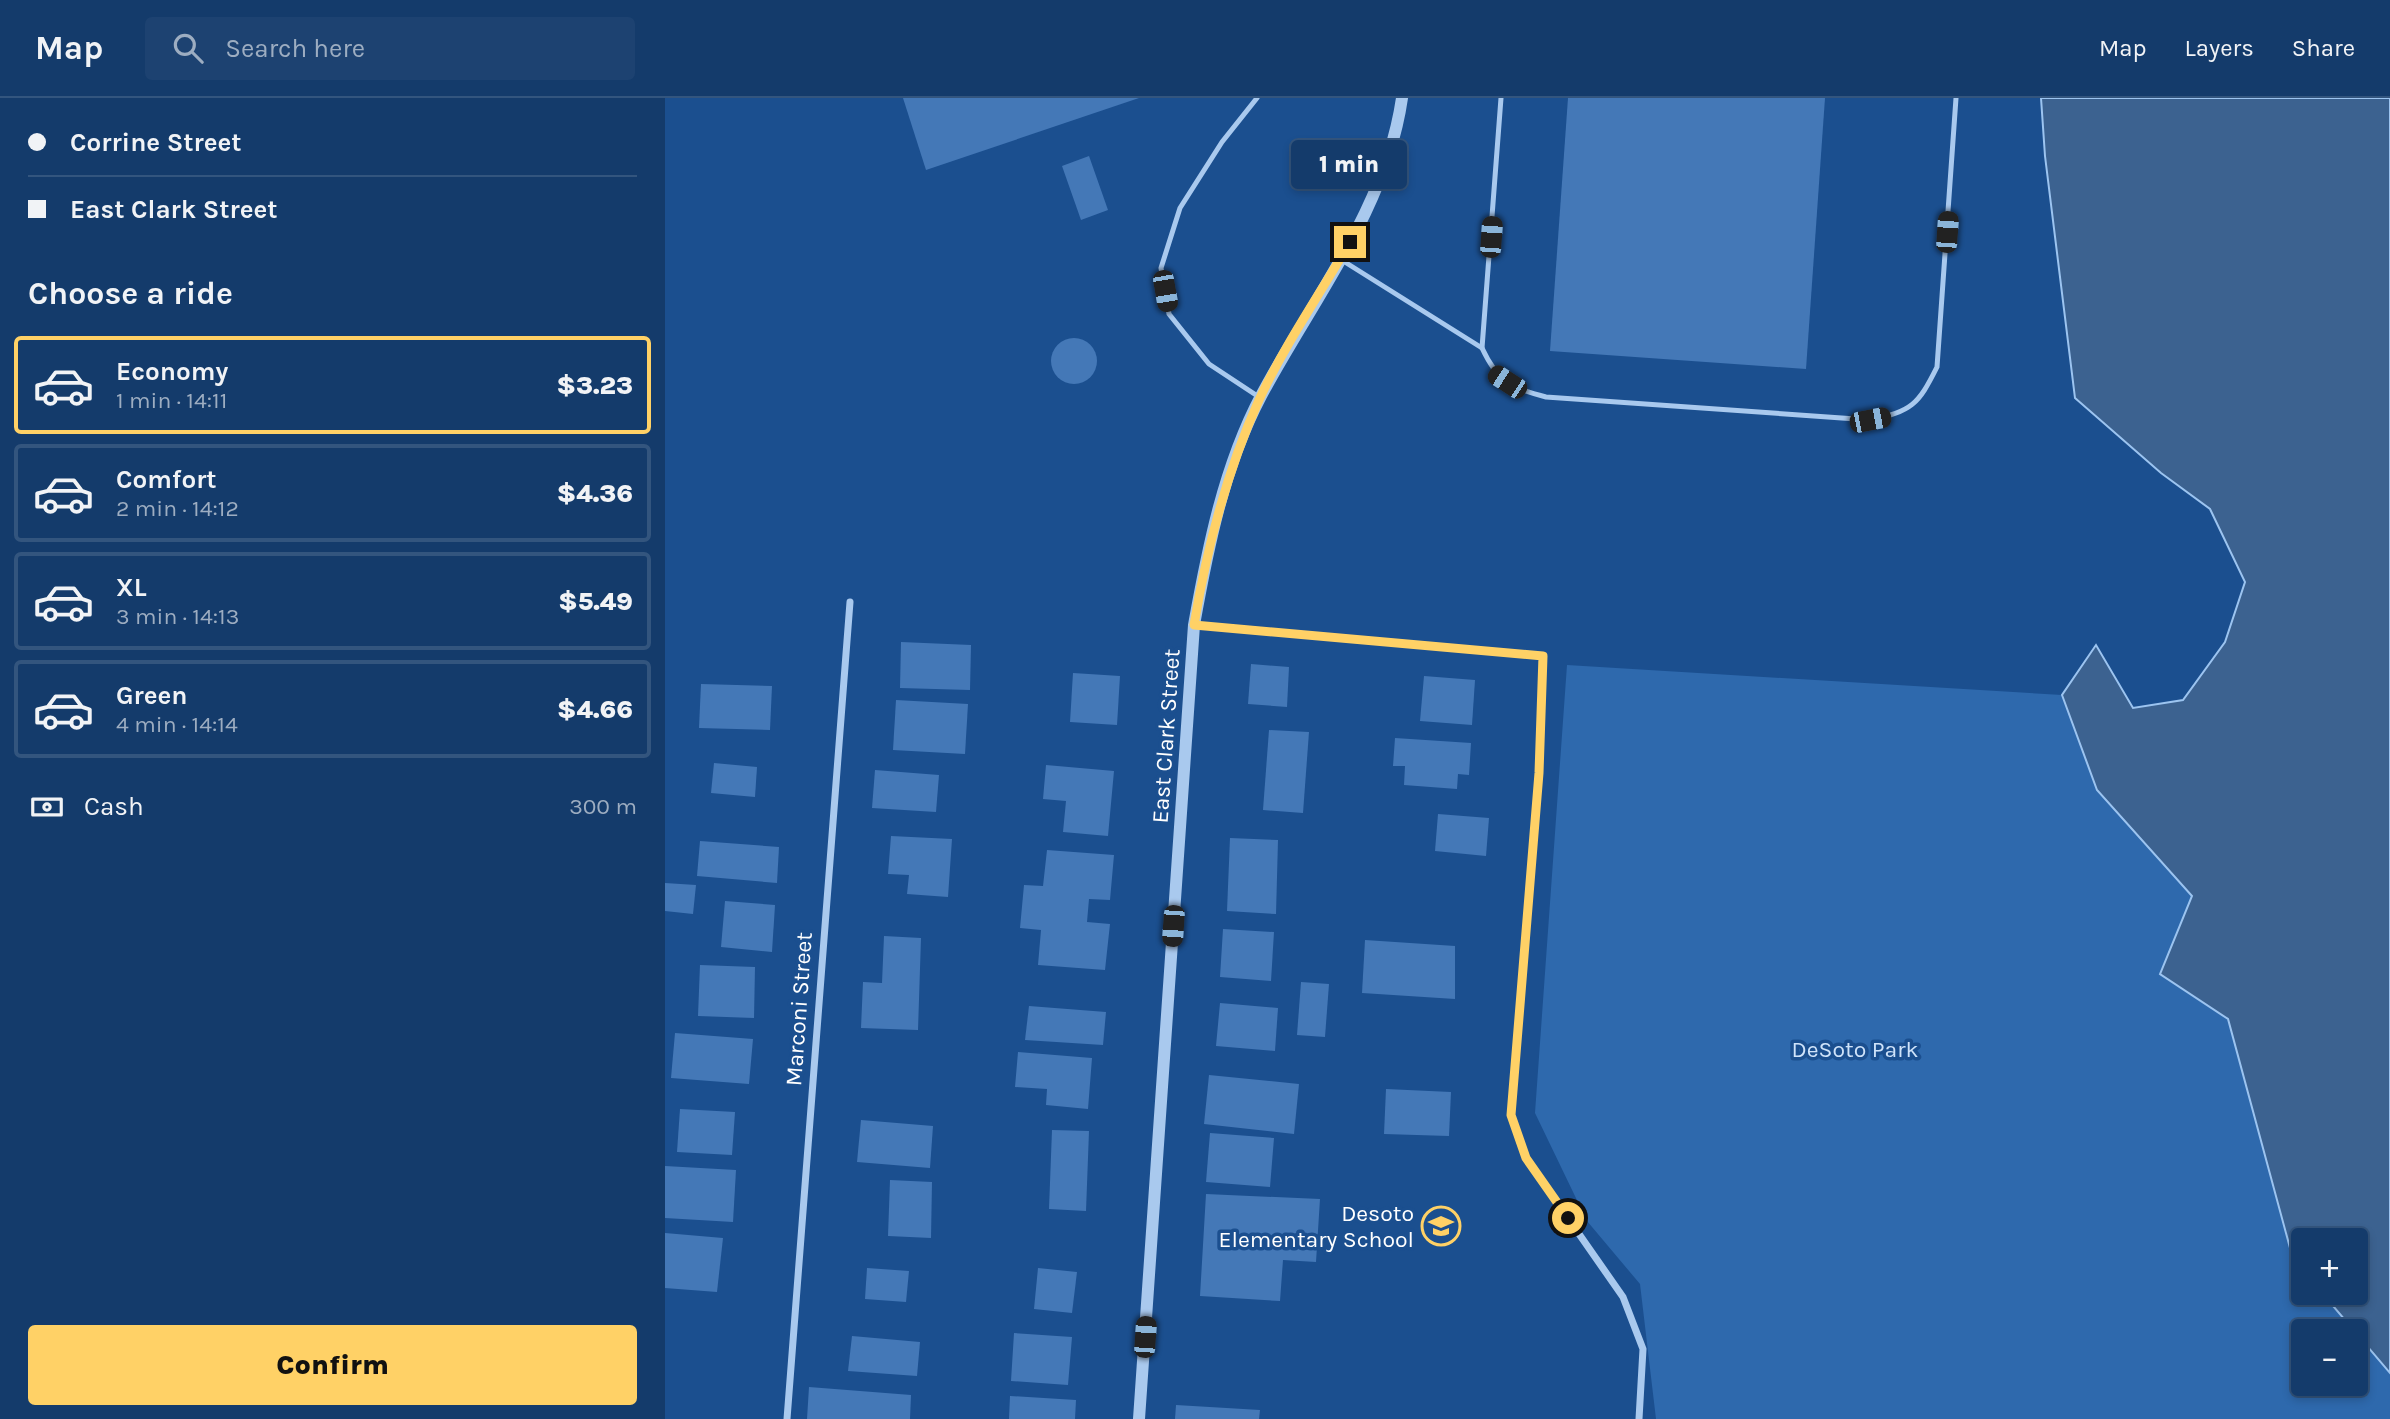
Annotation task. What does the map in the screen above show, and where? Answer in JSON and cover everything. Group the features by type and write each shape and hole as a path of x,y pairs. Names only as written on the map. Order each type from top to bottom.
{"street":[{"name":"East Clark Street","path":"1139,1419 1194,625 1207,550 1230,469 1260,398 1359,226 1383,172 1402,98"},
{"name":"Marconi Street","path":"787,1419 850,602"},
{"path":"1194,625 1543,656 1539,773 1511,1115 1526,1158 1623,1297 1643,1349 1639,1419"}],"lane":[{"path":"1257,98 1221,142 1180,208 1161,268 1169,314 1209,364 1260,398"},
{"path":"1501,98 1482,348 1494,373 1521,391 1546,397 1870,420 1897,414 1921,399 1937,367 1956,98"},
{"path":"1340,259 1482,348"}],"green space":[{"name":"DeSoto Park","path":"1567,665 2062,695 2097,790 2192,896 2161,974 2228,1019 2291,1228 2291,1305 2334,1305 2345,1319 2291,1319 2291,1396 2368,1396 2368,1346 2390,1373 2390,1419 1656,1419 1640,1284 1587,1221 1535,1113"}],"shaded area":[{"path":"2041,98 2390,98 2390,1373 2368,1347 2368,1319 2344,1319 2332,1305 2368,1305 2368,1228 2291,1228 2291,1252 2228,1019 2160,974 2192,896 2097,790 2062,695 2096,645 2133,708 2183,700 2225,642 2245,582 2210,509 2161,473 2075,398 2045,156"}],"building":[{"path":"903,98 1139,98 926,170"},
{"path":"1568,98 1825,98 1806,369 1550,351"},
{"path":"1089,156 1108,210 1081,220 1062,166"},
{"path":"1074,338 1090,345 1097,361 1090,377 1074,384 1058,377 1051,361 1058,345"},
{"path":"901,642 971,645 970,690 900,688"},
{"path":"1251,664 1289,667 1287,707 1248,704"},
{"path":"1073,673 1120,676 1117,725 1070,722"},
{"path":"1424,676 1475,680 1472,725 1420,721"},
{"path":"701,684 772,686 770,730 699,728"},
{"path":"896,700 968,704 965,754 893,750"},
{"path":"1269,730 1309,732 1303,813 1263,810"},
{"path":"1395,738 1471,743 1469,775 1458,774 1457,789 1404,785 1405,766 1393,766"},
{"path":"714,763 757,767 755,797 711,793"},
{"path":"1046,765 1114,771 1108,836 1063,832 1066,801 1043,799"},
{"path":"875,770 939,775 936,812 872,808"},
{"path":"1438,814 1489,818 1486,856 1435,851"},
{"path":"891,836 952,839 948,897 907,894 909,875 888,874"},
{"path":"1230,838 1278,840 1276,914 1227,911"},
{"path":"700,841 779,847 777,883 697,876"},
{"path":"1047,850 1114,855 1110,900 1089,899 1087,922 1110,924 1105,970 1038,965 1041,930 1020,928 1024,885 1043,886"},
{"path":"665,883 696,885 693,914 665,911"},
{"path":"725,901 775,905 772,952 721,947"},
{"path":"1223,929 1274,932 1271,981 1220,977"},
{"path":"884,936 921,938 918,1030 861,1028 863,982 882,983"},
{"path":"1365,940 1455,946 1455,999 1362,993"},
{"path":"700,965 755,967 754,1018 698,1016"},
{"path":"1301,982 1329,984 1325,1037 1297,1035"},
{"path":"1220,1003 1278,1008 1275,1051 1216,1046"},
{"path":"1029,1006 1106,1012 1103,1045 1025,1040"},
{"path":"675,1033 753,1039 749,1084 671,1078"},
{"path":"1018,1052 1092,1058 1088,1109 1046,1105 1047,1089 1015,1087"},
{"path":"1209,1075 1299,1084 1294,1134 1204,1124"},
{"path":"1386,1089 1451,1092 1449,1136 1384,1134"},
{"path":"680,1109 735,1112 732,1155 677,1152"},
{"path":"861,1120 933,1126 930,1168 857,1162"},
{"path":"1052,1130 1089,1131 1086,1211 1049,1209"},
{"path":"1210,1133 1274,1138 1270,1187 1206,1182"},
{"path":"665,1166 736,1170 733,1222 665,1218"},
{"path":"890,1180 932,1182 931,1238 888,1236"},
{"path":"1206,1194 1320,1199 1316,1262 1283,1260 1280,1301 1200,1296"},
{"path":"665,1233 723,1238 717,1292 665,1288"},
{"path":"867,1268 909,1271 906,1302 865,1299"},
{"path":"1038,1268 1077,1272 1072,1313 1034,1309"},
{"path":"1014,1333 1072,1337 1068,1385 1011,1381"},
{"path":"852,1336 920,1342 917,1376 848,1371"},
{"path":"809,1387 911,1395 910,1419 807,1419"},
{"path":"1010,1396 1076,1400 1075,1419 1009,1419"},
{"path":"1176,1405 1260,1410 1259,1419 1175,1419"}],"place":[{"name":"Desoto Elementary School","path":"1441,1226"}],"route":[{"path":"1350,242 1260,398 1230,469 1207,550 1194,625 1543,656 1539,773 1511,1115 1526,1158 1568,1218"}]}
